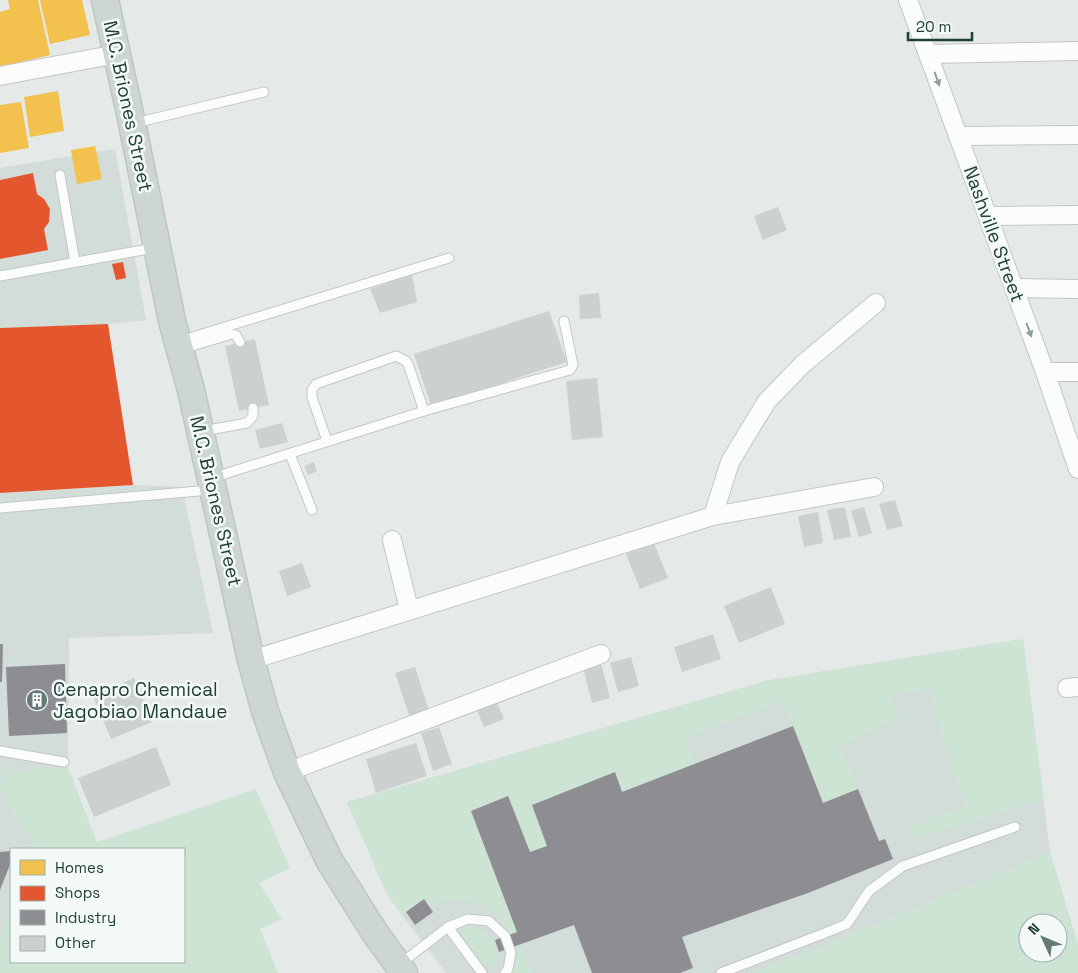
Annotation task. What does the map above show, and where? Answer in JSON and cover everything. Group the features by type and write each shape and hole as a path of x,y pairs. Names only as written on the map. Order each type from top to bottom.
{"main road":[{"name":"M.C. Briones Street","path":"106,0 178,346 191,390 251,660 265,711 287,772 329,860 375,933 401,969"}],"street":[{"name":"Nashville Street","path":"908,0 1077,463"},
{"path":"928,54 1078,51"},
{"path":"0,76 117,54"},
{"path":"958,136 1078,135"},
{"path":"988,216 1078,215"},
{"path":"1014,288 1078,290"},
{"path":"713,516 730,462 767,400 803,364 876,303"},
{"path":"1045,372 1078,372"},
{"path":"251,660 713,516 874,487"},
{"path":"392,540 410,609"},
{"path":"287,772 601,654"}],"lane":[{"path":"132,123 264,92"},
{"path":"60,175 75,262"},
{"path":"0,276 157,247"},
{"path":"178,346 449,258"},
{"path":"0,508 212,484 290,454 424,412 570,370 573,365 564,321"},
{"path":"178,346 232,334 236,335 240,342"},
{"path":"328,442 312,397 312,390 316,384 396,356 408,364 424,412"},
{"path":"200,432 247,423 252,416 253,408"},
{"path":"290,454 312,510"},
{"path":"0,751 64,762"},
{"path":"721,973 847,924 870,891 903,866 1015,827"},
{"path":"401,969 448,927 468,919 489,921 505,936 510,948 508,969 505,973"},
{"path":"448,927 482,973"}],"shaded area":[{"path":"115,149 146,320 108,324 0,328 0,168"},
{"path":"133,485 182,487 213,633 69,638 68,767 8,771 0,785 0,493"},
{"path":"1023,639 1050,852 1078,945 1078,973 446,973 387,895 347,802 769,680"},
{"path":"0,790 33,844 31,848 10,848 10,911 0,941"}],"green space":[{"path":"1023,639 1044,799 916,839 911,825 966,807 941,734 930,689 891,695 900,718 841,745 858,789 823,803 783,701 685,738 695,763 622,792 614,772 532,805 547,846 530,852 508,796 471,810 517,932 509,935 496,915 484,906 469,901 447,900 431,909 424,899 402,915 387,894 347,802 769,680"},
{"path":"68,767 97,842 256,789 290,868 259,883 282,919 260,929 278,973 0,973 0,941 10,911 10,963 185,963 185,848 31,848 33,844 0,790 0,785 7,771"},
{"path":"1050,852 1078,945 1078,973 752,973"},
{"path":"469,927 482,931 493,940 497,953 493,966 484,964 463,938 462,931"},
{"path":"521,944 532,973 514,973 515,957 512,947"}],"building: Homes":[{"path":"8,0 38,0 50,55 0,67 0,12 10,9"},
{"path":"40,0 82,0 90,35 50,44"},
{"path":"58,91 64,131 30,137 24,97"},
{"path":"21,102 29,148 0,153 0,105"},
{"path":"95,146 102,179 77,184 71,150"}],"building: Shops":[{"path":"33,173 37,194 44,199 50,209 49,222 44,229 48,250 0,259 0,180"},
{"path":"123,262 126,278 116,280 112,264"},
{"path":"108,324 133,485 0,493 0,328"}],"building: Industry":[{"path":"0,644 3,644 2,682 0,682"},
{"name":"Cenapro Chemical Jagobiao Mandaue","path":"65,664 67,733 9,736 6,667"},
{"path":"793,726 823,803 858,789 879,841 885,839 893,859 808,893 682,937 693,968 680,973 592,973 574,925 499,952 495,940 517,932 471,811 508,796 530,852 547,846 532,805 615,772 622,792"},
{"path":"10,851 10,865 0,890 0,852"},
{"path":"424,899 433,912 415,925 406,912"}],"building: Other":[{"path":"778,207 787,230 763,240 754,216"},
{"path":"412,275 417,302 380,313 370,289"},
{"path":"599,293 601,318 580,319 579,295"},
{"path":"549,311 567,362 431,406 414,354"},
{"path":"255,339 269,405 239,411 225,346"},
{"path":"597,378 603,437 572,440 566,381"},
{"path":"282,423 288,442 260,449 255,430"},
{"path":"314,462 317,471 308,475 304,466"},
{"path":"895,500 903,526 887,530 879,504"},
{"path":"845,507 851,537 834,540 827,510"},
{"path":"864,507 872,533 859,537 851,511"},
{"path":"818,512 823,543 804,547 798,516"},
{"path":"654,543 668,578 640,589 626,554"},
{"path":"302,563 311,587 287,596 279,571"},
{"path":"771,587 785,624 739,643 724,606"},
{"path":"713,634 721,659 682,672 674,647"},
{"path":"631,657 639,686 618,692 610,663"},
{"path":"601,663 610,698 592,703 583,668"},
{"path":"415,667 429,711 410,718 395,673"},
{"path":"134,678 152,722 111,739 93,696"},
{"path":"496,700 504,719 484,727 476,708"},
{"path":"439,727 452,764 433,771 421,733"},
{"path":"416,743 427,776 376,793 366,759"},
{"path":"156,747 171,785 94,817 78,778"}],"place":[{"name":"Cenapro Chemical Jagobiao Mandaue","path":"37,700"}]}
